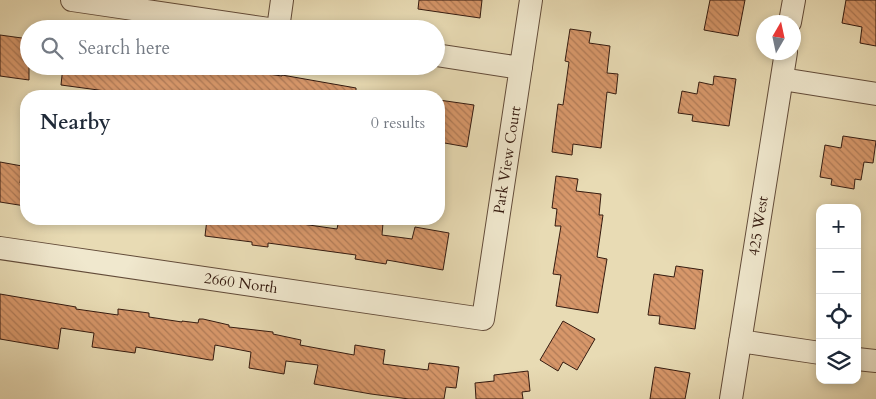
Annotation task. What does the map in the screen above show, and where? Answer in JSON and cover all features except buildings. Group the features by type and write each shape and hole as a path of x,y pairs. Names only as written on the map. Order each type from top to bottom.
{"street":[{"path":"72,0 208,20"},
{"path":"279,20 282,0"},
{"name":"Park View Court","path":"483,319 531,0"},
{"path":"791,15 794,0"},
{"path":"445,56 521,68"},
{"name":"425 West","path":"731,399 785,60"},
{"path":"782,79 876,94"},
{"name":"2660 North","path":"0,248 483,319"},
{"path":"740,341 816,352"},
{"path":"861,360 876,362"}]}
